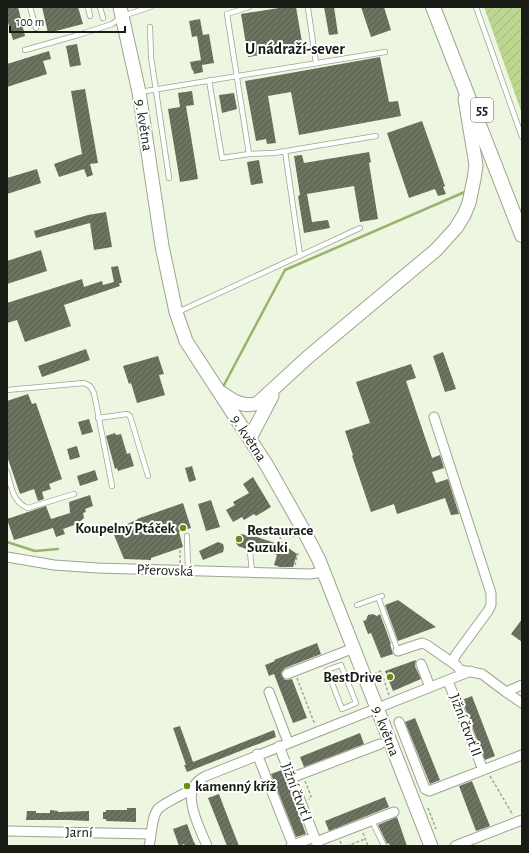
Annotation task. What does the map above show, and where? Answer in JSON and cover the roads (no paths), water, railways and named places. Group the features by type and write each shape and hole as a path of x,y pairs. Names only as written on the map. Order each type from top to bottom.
{"main road":[{"name":"55","path":"433,7 522,235"},
{"name":"55","path":"441,7 522,213"},
{"name":"9. května","path":"121,11 139,92 162,246 176,312 186,341 250,438 304,531 324,572 431,846"},
{"path":"219,392 244,405 254,405 262,400 308,357 379,300 436,250 456,228 469,203 476,165 464,85"},
{"path":"250,438 272,397 285,378"}],"street":[{"path":"434,417 491,593 491,606 488,612 455,656 453,663"},
{"name":"Přerovská","path":"7,557 61,565 97,568 310,574 324,572"},
{"path":"398,651 422,643 453,663 460,670 471,671"},
{"path":"291,673 354,648"},
{"path":"421,664 430,687"},
{"name":"Jižní čtvrť II","path":"377,708 471,671 482,674 522,703"},
{"name":"Jižní čtvrť II","path":"448,681 484,769"},
{"path":"506,692 522,685"},
{"name":"Jižní čtvrť I","path":"269,692 288,742"},
{"name":"Jižní čtvrť I","path":"149,846 154,820 158,810 163,805 194,788 206,776 257,754 377,708"},
{"name":"Jižní čtvrť II","path":"399,722 427,791 431,791 522,755"},
{"path":"291,778 380,744"},
{"name":"Jižní čtvrť I","path":"279,746 316,842"},
{"path":"257,754 292,846"},
{"path":"194,788 192,803 207,846"},
{"name":"Jižní čtvrť I","path":"292,846 316,842 394,812"},
{"path":"455,846 520,823"},
{"name":"Jarní","path":"7,831 151,834"}],"lane":[{"path":"30,7 36,28"},
{"path":"88,7 90,16"},
{"path":"100,7 103,18"},
{"path":"25,50 112,24 121,11 150,7"},
{"path":"249,7 227,14 249,154"},
{"path":"476,7 522,137"},
{"path":"308,8 316,63"},
{"path":"150,27 151,57 168,178"},
{"path":"139,92 156,88 385,52"},
{"path":"209,80 222,158 285,151 376,136"},
{"path":"285,151 300,255"},
{"path":"176,312 360,228"},
{"path":"7,390 84,383 90,386 94,393 112,486"},
{"path":"98,418 127,414 130,416 148,476"},
{"path":"7,472 16,500 22,506 28,508 53,502 74,494"},
{"path":"187,536 188,571"},
{"path":"250,552 252,572"},
{"path":"357,605 380,596 398,651"},
{"path":"342,709 356,703 341,664 327,670 346,720"},
{"path":"372,820 384,846"}],"waterway":[{"path":"224,385 285,270 467,191"},
{"path":"7,542 35,551 58,549"}],"place":[{"name":"Koupelny Ptáček","path":"183,528"},
{"name":"Restaurace Suzuki","path":"239,539"},
{"name":"BestDrive","path":"390,677"},
{"name":"kamenný kříž","path":"187,786"}],"district":[{"name":"U nádraží-sever","path":"295,48"}]}
